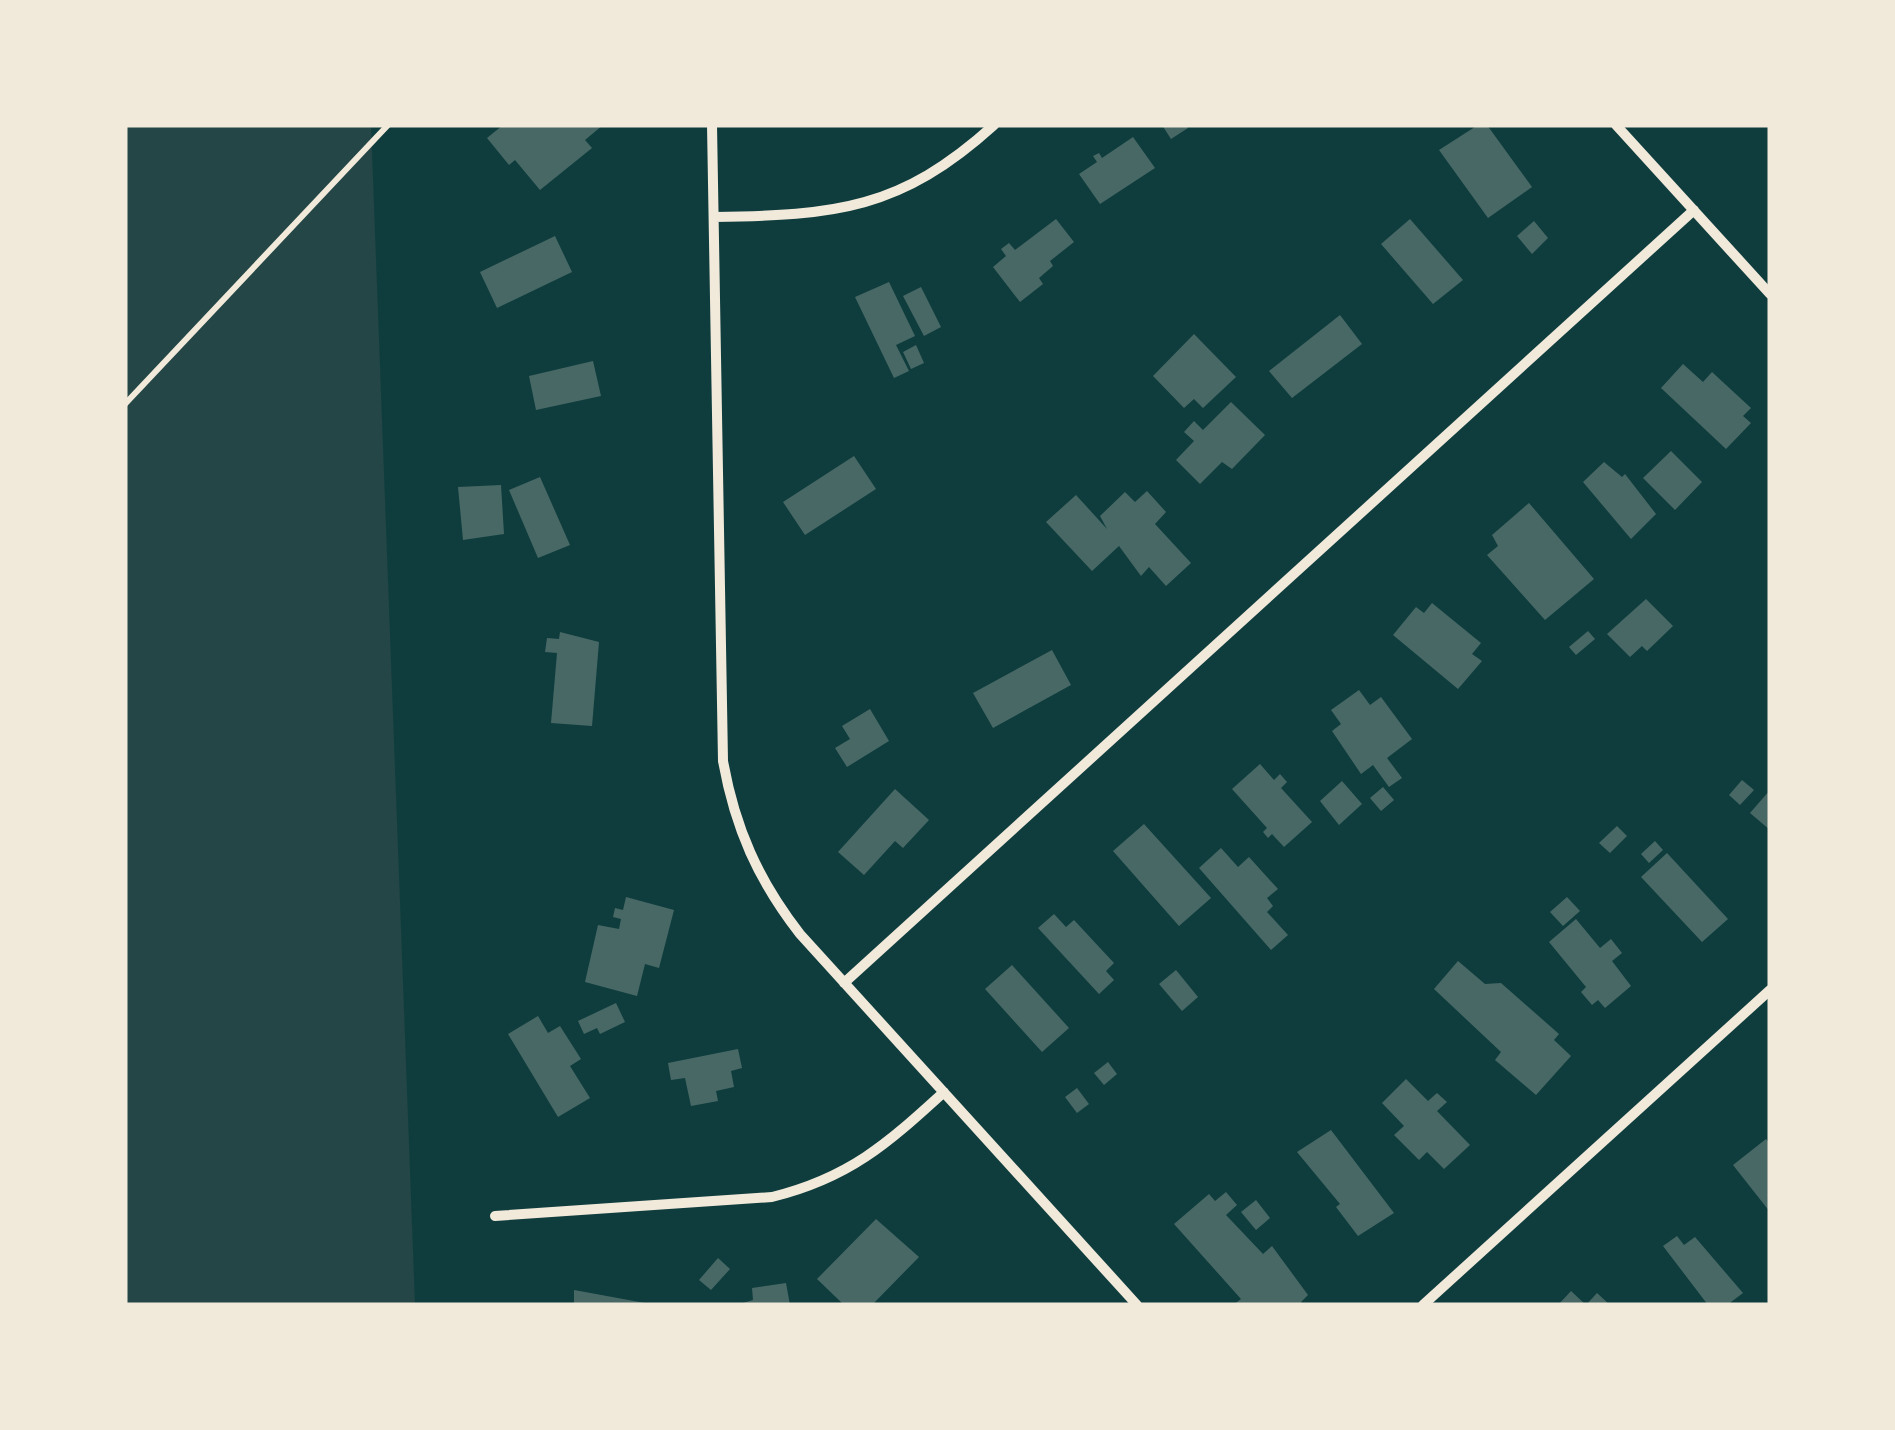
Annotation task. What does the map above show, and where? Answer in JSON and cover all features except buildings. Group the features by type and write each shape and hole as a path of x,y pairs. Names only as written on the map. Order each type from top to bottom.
{"street":[{"path":"712,125 723,760 743,840 771,897 844,983 1137,1305"},
{"path":"714,217 831,212 876,201 934,174 994,125"},
{"path":"1616,125 1770,294"},
{"path":"844,983 1694,210"},
{"path":"1423,1305 1770,990"},
{"path":"495,1216 772,1197 815,1186 855,1167 944,1092"}],"path":[{"path":"125,404 388,125"}],"shaded area":[{"path":"125,125 371,125 415,1305 125,1305"}]}
